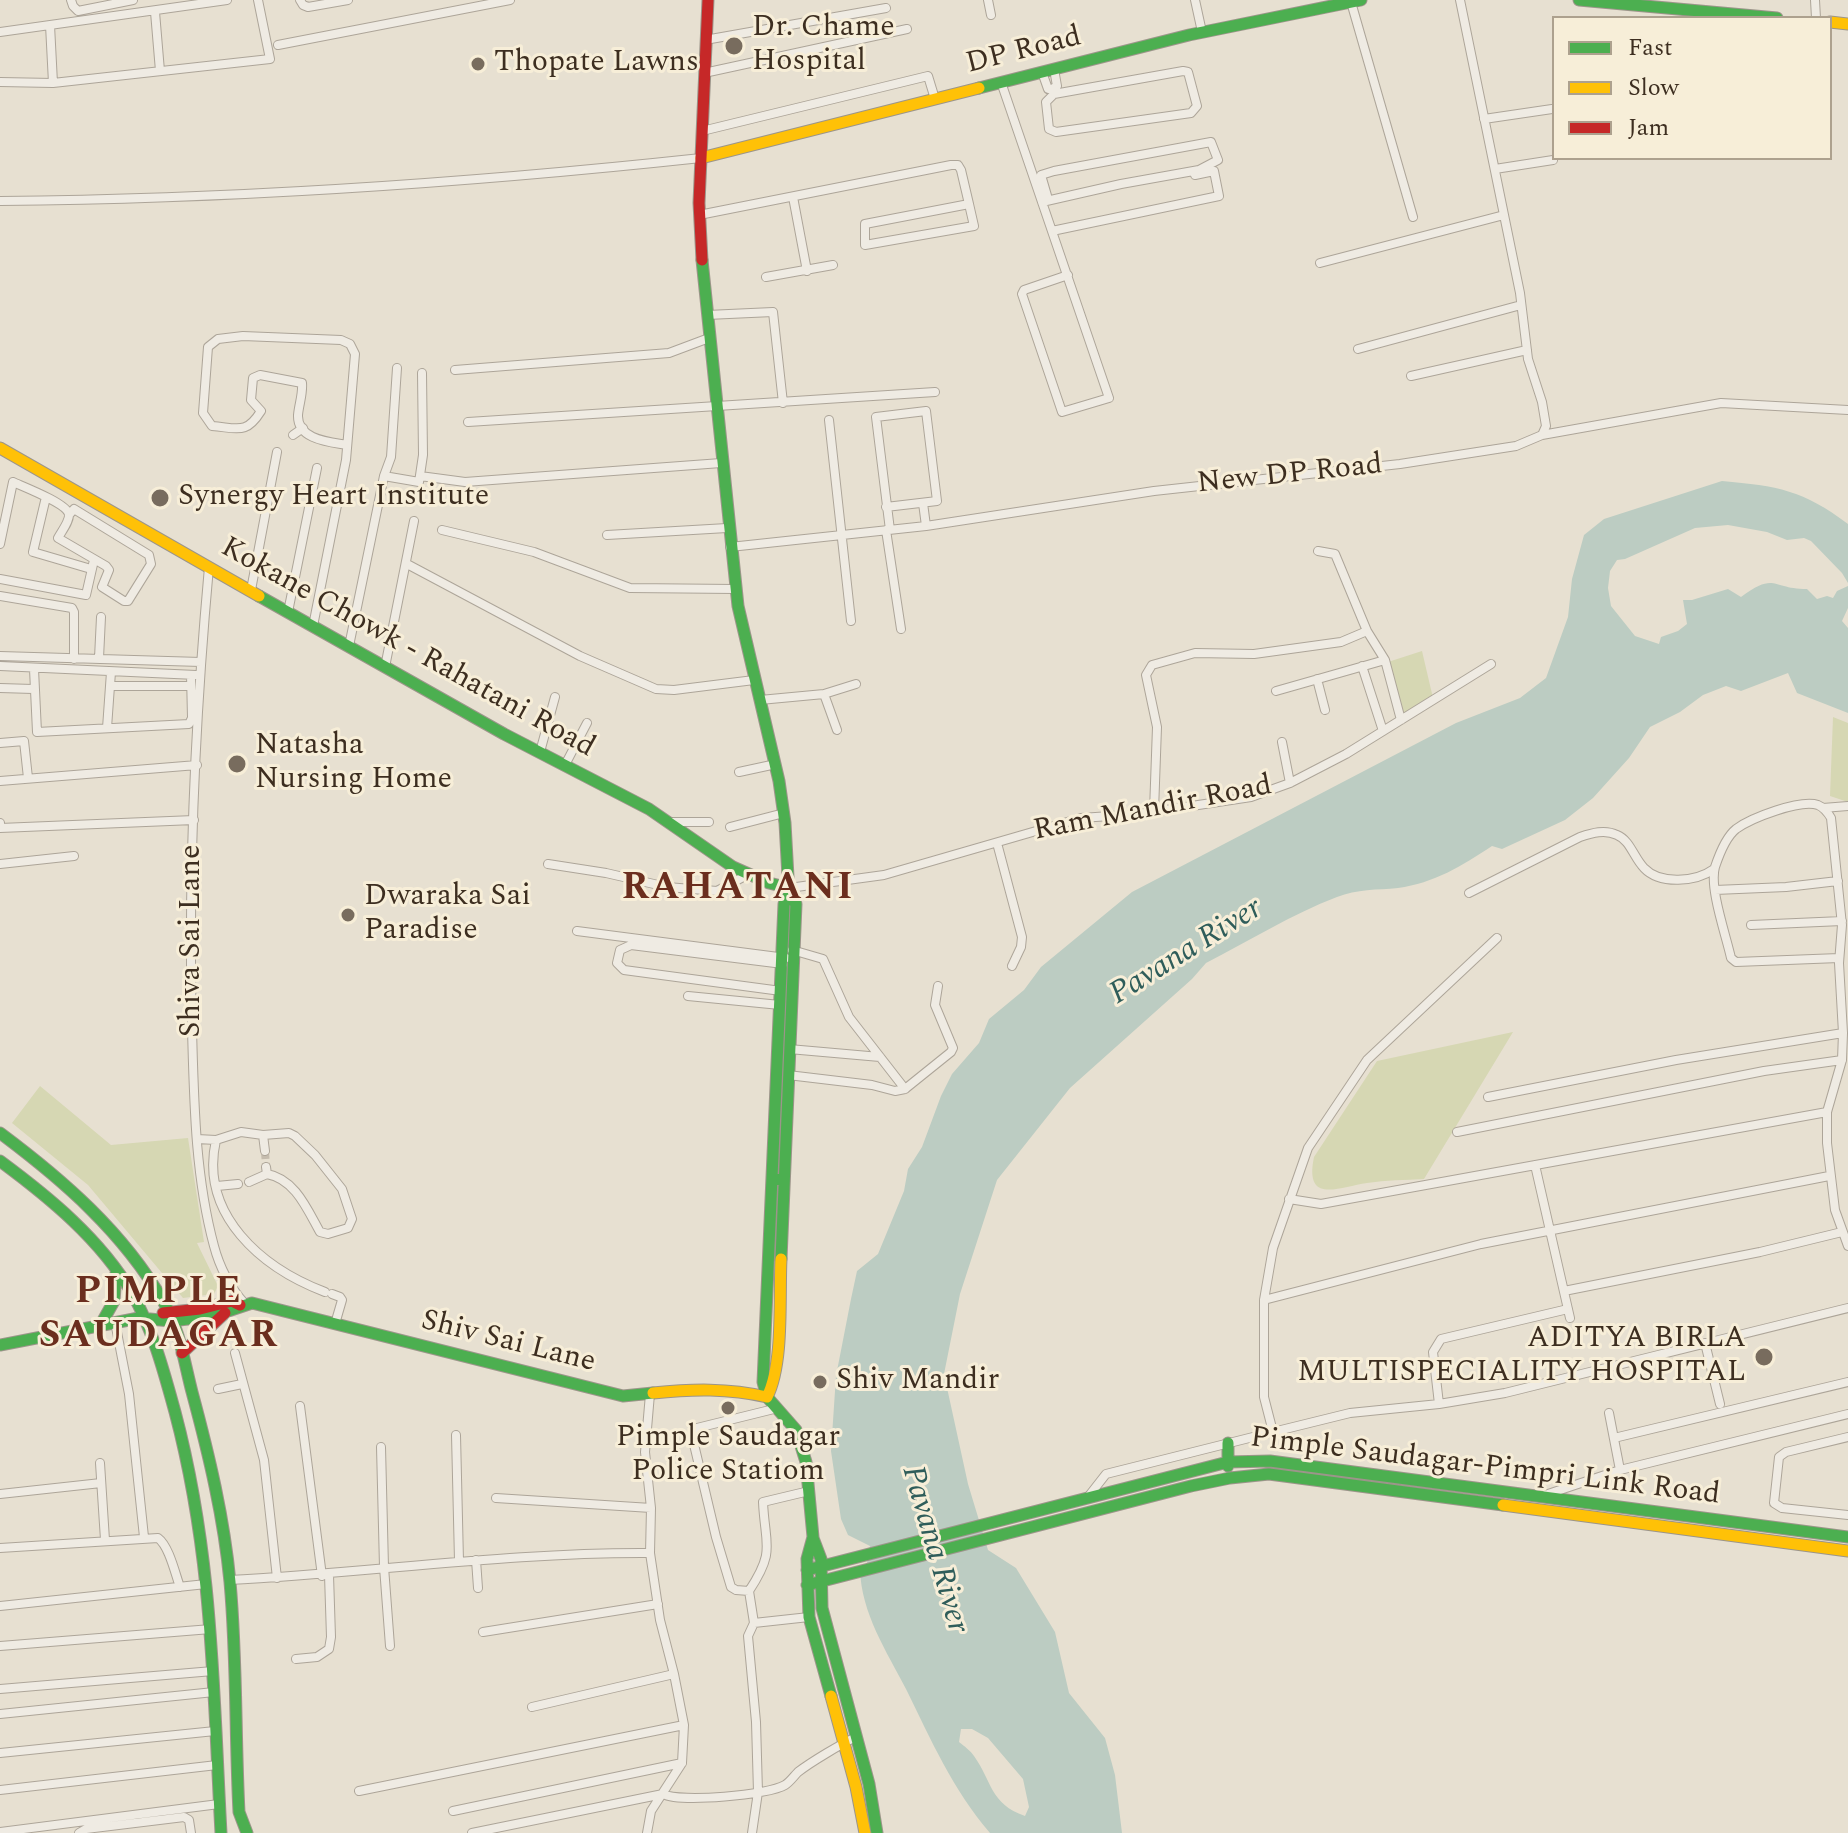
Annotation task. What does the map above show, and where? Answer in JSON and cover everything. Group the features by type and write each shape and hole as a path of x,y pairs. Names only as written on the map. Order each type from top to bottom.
{"street":[{"path":"71,0 78,11 133,0"},
{"path":"160,71 160,11 163,0"},
{"path":"0,32 227,0"},
{"path":"0,82 53,83 270,59 258,0"},
{"path":"300,0 308,7 348,0"},
{"path":"278,45 510,0"},
{"path":"708,0 699,215 727,528 735,589 776,764 784,813 789,892 796,904 780,1005 778,1180"},
{"path":"988,0 991,15"},
{"path":"1195,0 1202,32"},
{"path":"1460,0 1504,215 1527,350 1544,414 1546,426 1542,435"},
{"path":"1579,0 1756,16"},
{"path":"1357,1 1413,217"},
{"name":"DP Road","path":"701,158 1001,82 1049,75 1202,32 1357,1"},
{"path":"705,40 886,8"},
{"path":"50,25 53,83"},
{"path":"704,73 907,29"},
{"path":"1049,75 1048,89 1053,92 1188,72 1197,106 1191,113 1056,132 1049,129 1046,102 1053,92"},
{"path":"702,131 928,76 935,99"},
{"path":"1001,82 1055,230 1109,398 1062,412 1022,294 1024,290 1068,275"},
{"path":"1484,119 1552,109"},
{"path":"1211,142 1218,160 1199,170 1046,204 1041,175 1054,171 1211,142"},
{"path":"0,201 99,200 517,178 701,158"},
{"path":"1495,169 1553,160"},
{"path":"699,215 951,165 958,165 961,170 969,204 974,226 865,245 865,224 969,204"},
{"path":"1046,204 1214,171 1219,196 1215,198 1055,230"},
{"path":"793,197 807,271"},
{"path":"1320,263 1504,215"},
{"path":"766,277 833,265"},
{"path":"1358,349 1521,305"},
{"path":"707,315 773,312 783,403"},
{"path":"313,626 347,445 355,354 350,344 341,340 243,336 218,339 208,347 203,413 212,426 245,429 252,425 261,411 251,400 253,378 260,375 302,383 298,419 303,428 317,440 347,445"},
{"path":"455,370 669,353 709,338"},
{"path":"1411,376 1527,350"},
{"path":"349,646 384,476 391,457 397,368"},
{"path":"384,476 419,482 423,455 422,373"},
{"path":"468,422 935,392"},
{"name":"New DP Road","path":"730,547 926,526 1154,491 1406,463 1516,446 1542,435 1721,403 1848,410"},
{"path":"886,507 937,501 926,411 876,417 888,530 901,629"},
{"path":"829,420 851,621"},
{"path":"293,435 303,428"},
{"name":"Kokane Chowk - Rahatani Road","path":"0,448 385,667 670,822 745,876 789,892"},
{"path":"251,590 277,452"},
{"path":"420,476 465,482 721,463"},
{"path":"288,612 317,468"},
{"path":"0,544 13,482 58,503 69,515"},
{"path":"58,503 57,492 67,486"},
{"path":"46,497 33,552 109,570 102,587 126,601 151,561 149,555 74,509 58,538 92,565"},
{"path":"923,503 926,526"},
{"path":"385,667 414,521"},
{"path":"607,535 727,528"},
{"path":"442,530 534,552 630,588 735,589"},
{"path":"1318,551 1335,554 1367,631 1385,660 1401,720"},
{"path":"407,564 580,656 656,689 674,690 754,680"},
{"path":"0,579 86,595 92,565"},
{"name":"Shiva Sai Lane","path":"209,567 201,662 196,676 191,995 193,1104 214,1250 228,1283 242,1305"},
{"path":"0,596 72,608 74,659"},
{"path":"99,658 101,617"},
{"path":"1154,811 1157,727 1146,675 1152,665 1195,653 1254,654 1341,642 1367,631"},
{"path":"0,656 201,662"},
{"path":"1276,691 1385,660"},
{"name":"Ram Mandir Road","path":"789,892 884,875 1081,818 1251,797 1290,783 1383,731 1491,664"},
{"path":"0,666 196,676 191,686 192,718 189,724 37,732 34,669"},
{"path":"1362,666 1383,731"},
{"path":"107,728 111,672"},
{"path":"1317,679 1325,710"},
{"path":"760,700 824,694 856,684"},
{"path":"110,686 191,686"},
{"path":"0,688 33,689"},
{"path":"824,694 837,730"},
{"path":"540,752 555,697"},
{"path":"565,765 587,723"},
{"path":"0,743 24,741 28,778"},
{"path":"1282,742 1290,783"},
{"path":"739,772 776,764"},
{"path":"0,781 197,765"},
{"path":"1842,961 1734,961 1715,890 1714,869 1735,830 1785,808 1810,804 1823,808 1848,806"},
{"path":"1823,808 1831,818 1838,881 1844,899 1842,1060 1827,1112 1829,1176 1848,1246"},
{"path":"730,827 784,813"},
{"path":"0,826 194,820"},
{"path":"670,822 709,822"},
{"path":"1469,893 1580,837 1598,832 1615,833 1623,838 1642,867 1659,877 1684,879 1714,869"},
{"path":"997,843 1022,937 1012,966"},
{"path":"0,864 74,856"},
{"path":"548,864 673,888 717,891 745,876"},
{"path":"1715,890 1838,881"},
{"path":"1751,925 1842,921"},
{"path":"577,931 788,956"},
{"path":"1273,1432 1264,1397 1264,1300 1273,1248 1308,1148 1367,1060 1497,938"},
{"path":"781,991 624,970 617,963 620,950 631,945 823,959 849,1017 905,1089"},
{"path":"788,956 788,1075 763,1382 767,1397 796,1430 803,1445 813,1537 822,1567 822,1608 877,1833"},
{"path":"788,1075 872,1085 895,1091 905,1089 953,1048 935,1005 938,986"},
{"path":"688,996 780,1005"},
{"path":"1488,1097 1676,1060 1843,1033"},
{"path":"789,1049 880,1057"},
{"path":"1457,1132 1764,1071 1842,1060"},
{"path":"1289,1199 1321,1204 1827,1112"},
{"path":"197,1139 216,1140 241,1132 263,1135 289,1133 306,1146 342,1189 350,1210 351,1224 343,1230 322,1233 285,1179 266,1171 249,1182"},
{"path":"0,1133 70,1187 96,1213 142,1270 179,1334 211,1467 229,1580 242,1833"},
{"path":"263,1135 265,1151"},
{"path":"216,1140 214,1156 219,1203 258,1255 279,1271 341,1298 335,1324"},
{"path":"0,1161 55,1203 116,1272 142,1317 163,1370 189,1472 204,1554 211,1629 221,1833"},
{"path":"1439,1404 1433,1352 1441,1339 1569,1313 1535,1165"},
{"path":"1264,1300 1481,1244 1829,1176"},
{"path":"217,1186 238,1184"},
{"path":"1564,1291 1760,1252 1842,1232"},
{"path":"100,1326 115,1301 116,1272"},
{"name":"Shiv Sai Lane","path":"170,1318 232,1301 242,1305 256,1304 623,1396 696,1389 738,1390 767,1397"},
{"path":"0,1345 142,1317 225,1313 242,1305"},
{"path":"1088,1497 1106,1474 1228,1443 1350,1413 1439,1404 1505,1393 1848,1308"},
{"path":"182,1353 225,1313"},
{"path":"115,1322 129,1394 144,1537"},
{"path":"1705,1343 1720,1404"},
{"path":"235,1353 264,1460 277,1578"},
{"path":"1614,1438 1848,1382"},
{"path":"218,1389 242,1384"},
{"path":"647,1833 651,1811 682,1763 684,1725 650,1553 651,1508 645,1452 650,1394"},
{"path":"296,1659 317,1657 329,1649 331,1637 300,1406"},
{"path":"749,1591 731,1587 692,1436 697,1428 778,1408"},
{"path":"1609,1413 1620,1470"},
{"path":"1541,1510 1542,1496 1620,1470 1848,1414"},
{"path":"456,1435 459,1561"},
{"path":"1848,1437 1786,1452 1779,1457 1773,1494 1774,1503 1782,1508 1848,1515"},
{"path":"1228,1443 1228,1478"},
{"path":"381,1447 384,1567 390,1646"},
{"name":"Pimple Saudagar-Pimpri Link Road","path":"807,1570 1228,1462 1270,1461 1848,1537"},
{"path":"100,1463 105,1540"},
{"name":"Pimple Saudagar-Pimpri Link Road","path":"807,1585 1228,1478 1269,1474 1848,1551"},
{"path":"0,1494 101,1483"},
{"path":"752,1833 758,1792 756,1722 748,1636 754,1623 749,1591 769,1551 763,1502 809,1491"},
{"path":"496,1498 651,1508"},
{"path":"813,1537 807,1570 809,1617 856,1787 865,1833"},
{"path":"0,1548 158,1538 164,1543 180,1587"},
{"path":"229,1580 325,1576 384,1567 573,1552 650,1553"},
{"path":"476,1560 478,1588"},
{"path":"0,1606 206,1584"},
{"path":"483,1632 658,1604"},
{"path":"754,1623 809,1617"},
{"path":"0,1646 211,1629"},
{"path":"0,1689 213,1671"},
{"path":"532,1707 674,1674"},
{"path":"0,1714 214,1692"},
{"path":"359,1791 684,1725"},
{"path":"0,1753 215,1731"},
{"path":"472,1833 663,1794 678,1799 694,1799 769,1792 783,1786 801,1770 856,1737"},
{"path":"453,1811 682,1763"},
{"path":"0,1790 217,1765"},
{"path":"0,1832 219,1809"},
{"path":"213,1833 219,1809"},
{"path":"79,1833 86,1829 184,1817 189,1820 191,1833"}],"green space":[{"path":"1422,651 1433,698 1402,717 1388,662"},
{"path":"1833,717 1848,723 1848,802 1830,796"},
{"path":"1513,1032 1424,1179 1374,1182 1326,1190 1314,1182 1314,1157 1377,1061"},
{"path":"40,1086 111,1145 188,1138 204,1242 197,1243 218,1286 214,1294 183,1298 88,1185 12,1123"}],"water":[{"name":"Pavana River","path":"1722,481 1789,492 1817,504 1848,524 1848,583 1811,541 1804,538 1787,540 1767,532 1728,525 1695,528 1617,560 1610,571 1608,588 1611,606 1635,636 1659,644 1661,637 1687,624 1683,600 1728,589 1741,597 1768,583 1807,589 1817,599 1833,598 1837,591 1848,586 1848,608 1842,621 1848,628 1848,713 1797,693 1788,673 1741,691 1726,686 1703,695 1680,712 1650,727 1629,758 1593,798 1565,820 1502,849 1492,846 1436,878 1398,888 1360,891 1337,897 1206,963 1070,1088 997,1180 960,1294 944,1374 968,1484 988,1550 1016,1568 1055,1632 1069,1693 1105,1738 1115,1775 1122,1833 990,1833 965,1800 944,1764 876,1632 861,1585 860,1569 867,1563 870,1546 848,1535 841,1519 831,1451 836,1376 857,1271 878,1254 904,1191 908,1169 922,1147 941,1096 952,1074 979,1043 989,1019 1024,990 1041,967 1132,892 1456,723 1520,698 1546,678 1568,617 1572,579 1584,535 1604,519","holes":["961,1729 972,1729 988,1738 1023,1779 1029,1807 1025,1816 1013,1811 998,1798 973,1754 959,1742"]}],"tunnel":[{"path":"265,1151 266,1167"}],"traffic: fast":[{"path":"979,88 1189,35 1361,0"},
{"path":"1579,0 1755,16"},
{"path":"702,260 738,606 779,781 789,895 796,904 781,1259"},
{"path":"259,596 504,734 649,809 733,867 789,888"},
{"path":"789,895 784,904 763,1382 767,1397 796,1430 806,1462 813,1537 807,1559 809,1617 831,1696"},
{"path":"0,1133 69,1189 110,1230 147,1276 174,1323 210,1463 224,1534 234,1640 239,1812 247,1833"},
{"path":"0,1161 55,1205 105,1255 132,1293 157,1351 188,1465 204,1570 221,1833"},
{"path":"773,1179 784,1180"},
{"path":"100,1326 114,1301 116,1273"},
{"path":"0,1345 139,1318 171,1321 213,1316 252,1303 623,1396 653,1393"},
{"path":"1228,1443 1228,1466"},
{"path":"807,1570 1228,1462 1270,1461 1848,1537"},
{"path":"807,1585 1230,1478 1269,1474 1503,1505"},
{"path":"813,1538 821,1559 822,1608 869,1784 877,1833"}],"traffic: slow":[{"path":"1832,22 1848,24"},
{"path":"701,158 979,88"},
{"path":"0,448 259,596"},
{"path":"767,1397 776,1367 780,1330 781,1259"},
{"path":"653,1393 710,1390 767,1397"},
{"path":"1503,1505 1848,1551"},
{"path":"831,1696 865,1833"}],"traffic: jam":[{"path":"702,260 699,203 708,0"},
{"path":"163,1313 232,1301 240,1305"},
{"path":"182,1353 225,1313"}],"place":[{"name":"Dr. Chame Hospital","path":"734,46"},
{"name":"Thopate Lawns","path":"478,64"},
{"name":"Synergy Heart Institute","path":"160,498"},
{"name":"Natasha Nursing Home","path":"237,764"},
{"name":"Dwaraka Sai Paradise","path":"348,915"},
{"name":"ADITYA BIRLA MULTISPECIALITY HOSPITAL","path":"1764,1357"},
{"name":"Shiv Mandir","path":"820,1382"},
{"name":"Pimple Saudagar Police Statiom","path":"728,1408"}],"district":[{"name":"RAHATANI","path":"738,891"},
{"name":"PIMPLE SAUDAGAR","path":"159,1317"}]}
